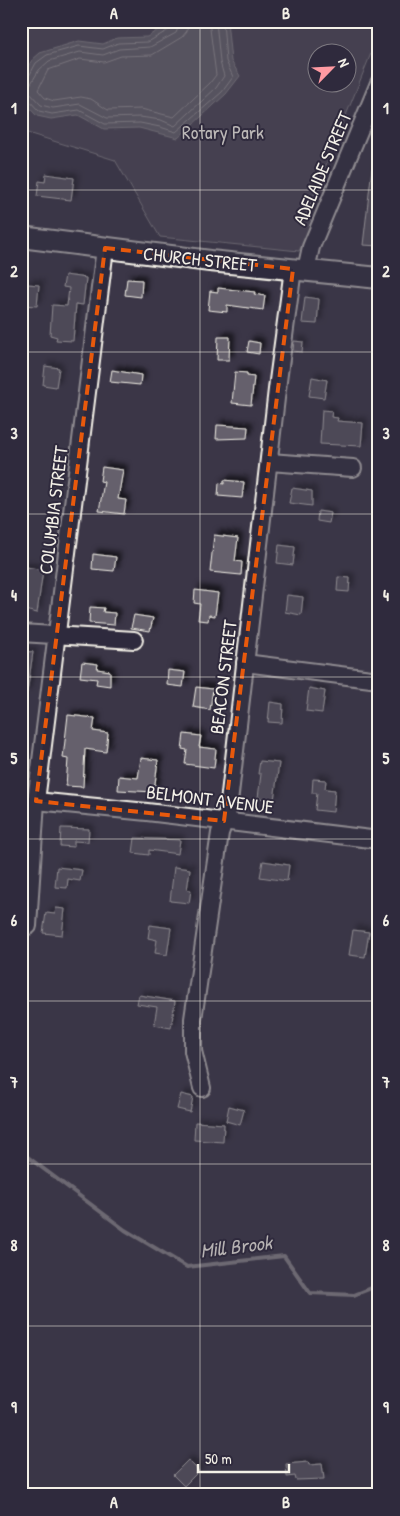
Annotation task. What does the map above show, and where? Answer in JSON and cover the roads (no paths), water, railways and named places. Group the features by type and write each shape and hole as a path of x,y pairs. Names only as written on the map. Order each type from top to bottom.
{"main road":[{"name":"CHURCH STREET","path":"21,238 379,278"}],"street":[{"name":"ADELAIDE STREET","path":"299,270 379,83"},
{"name":"COLUMBIA STREET","path":"28,926 36,802 55,635 73,515 105,248"},
{"name":"BEACON STREET","path":"202,1088 193,1051 193,1019 220,833 228,811 269,462 299,270"},
{"path":"269,462 353,468"},
{"path":"21,633 134,640"},
{"path":"245,663 379,680"},
{"name":"BELMONT AVENUE","path":"36,802 224,820 379,840"}],"water":[{"path":"172,21 227,21 231,61 240,76 226,94 178,138 139,128 104,129 78,115 51,119 37,116 21,99 24,73 32,60 40,53 79,41 103,44 117,38 147,37"}],"waterway":[{"name":"Mill Brook","path":"21,1152 125,1230 187,1267 284,1256 310,1293 354,1295 379,1285"}],"park label":[{"name":"Rotary Park","path":"223,132"}]}
